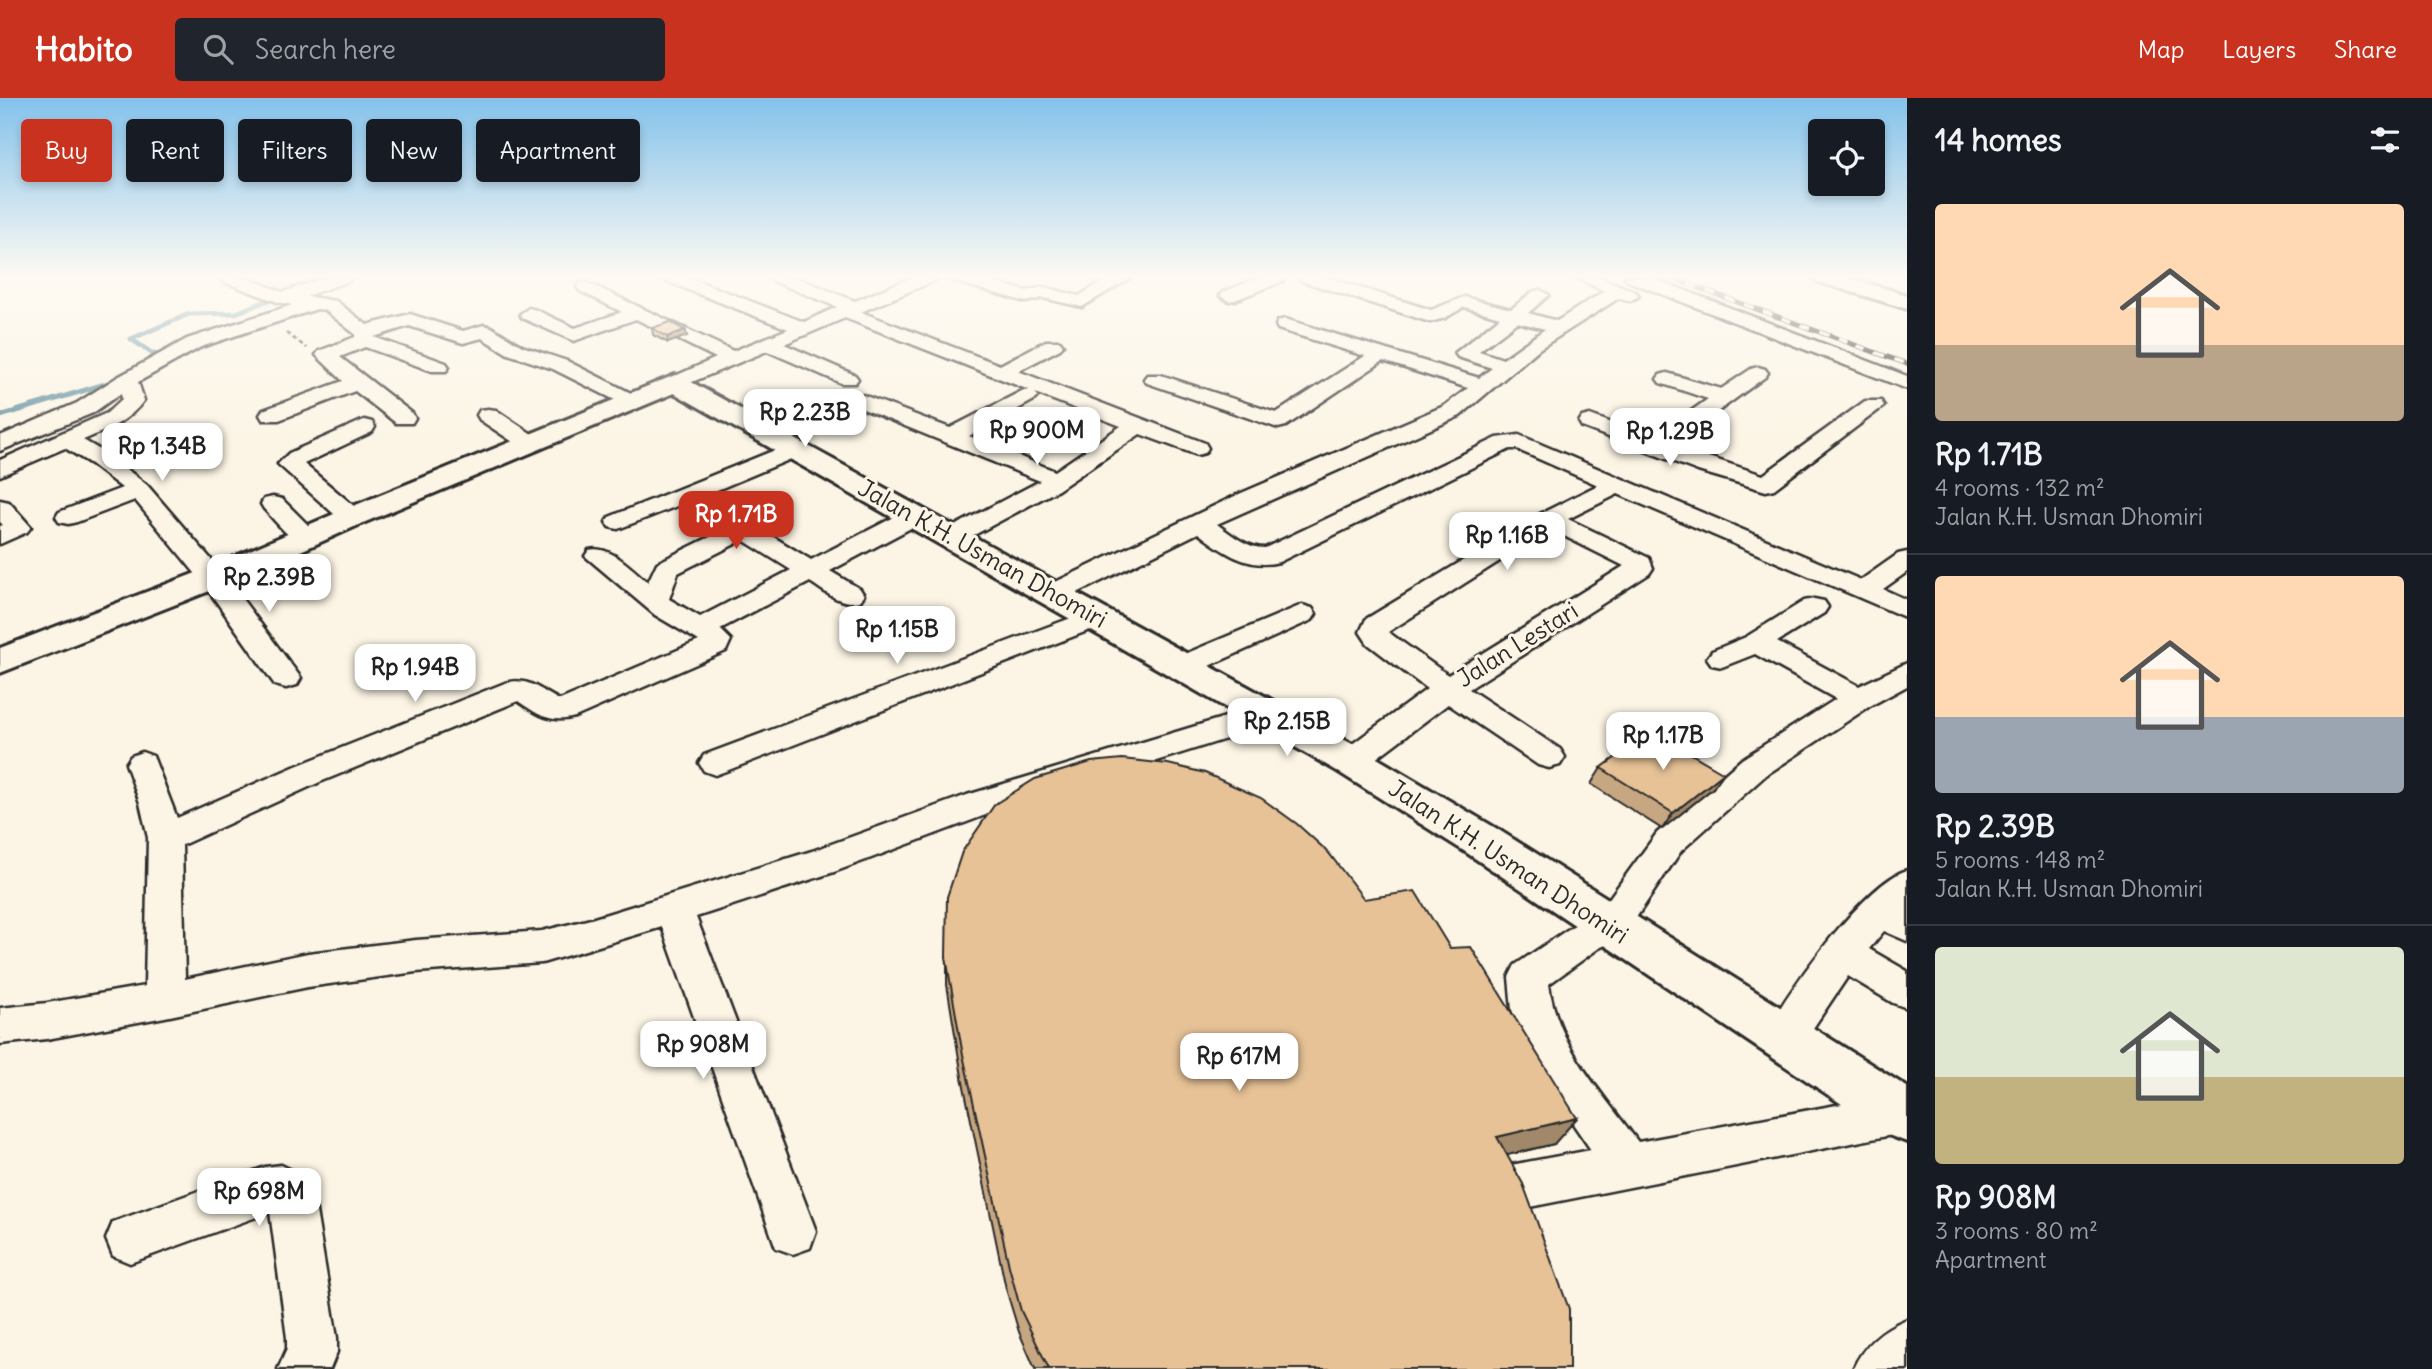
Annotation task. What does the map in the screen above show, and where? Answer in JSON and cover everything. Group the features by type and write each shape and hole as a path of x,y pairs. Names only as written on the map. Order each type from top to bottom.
{"main road":[{"path":"0,662 213,578 352,517 676,383"},
{"name":"Jalan K.H. Usman Dhomiri","path":"676,383 1351,761 1479,839 1904,1116"}],"street":[{"path":"0,444 85,408 194,343 213,336"},
{"path":"364,336 326,355 357,383 404,418"},
{"path":"366,336 439,367"},
{"path":"493,336 515,350 529,353 588,378 632,401"},
{"path":"687,336 733,359"},
{"path":"676,383 783,336"},
{"path":"916,336 1197,447"},
{"path":"1322,336 1481,385"},
{"path":"1484,336 1465,353 1505,366"},
{"path":"1055,593 1198,522 1452,411 1505,366 1547,336"},
{"path":"1788,336 1907,383"},
{"path":"766,344 848,379"},
{"path":"1003,371 1053,345"},
{"path":"1154,379 1278,421 1381,354"},
{"path":"1656,446 1758,373"},
{"path":"1667,379 1724,397"},
{"path":"271,415 357,383"},
{"path":"0,469 67,440 123,411 133,400 124,384"},
{"path":"952,436 1027,396"},
{"path":"618,522 685,493 786,443 861,401 1058,480"},
{"path":"1198,522 1248,555 1258,558 1270,556 1512,442 1530,445 1619,484 1766,484 1873,406"},
{"path":"488,415 530,443"},
{"path":"1590,422 1656,446 1686,485 1864,590 1907,610"},
{"path":"953,537 1058,480 1139,424"},
{"path":"352,517 290,464 297,458 364,427"},
{"path":"67,440 99,459 139,490 213,578 286,678"},
{"path":"1549,757 1447,688 1378,638 1374,632 1376,625 1549,519 1619,484"},
{"path":"68,517 139,490"},
{"path":"685,493 810,572 850,594"},
{"path":"273,503 306,537"},
{"path":"0,507 18,527 0,536"},
{"path":"699,629 915,516"},
{"name":"Jalan Lestari","path":"1447,688 1640,568 1640,564 1549,519"},
{"path":"655,601 666,569 745,530"},
{"path":"1907,542 1902,548 1907,555"},
{"path":"165,838 308,775 519,690 551,710 564,710 716,645 717,640 655,601 598,556"},
{"path":"1864,590 1907,561"},
{"path":"1722,658 1756,643 1814,607"},
{"path":"1184,666 1302,614"},
{"path":"715,763 1098,617"},
{"path":"1756,643 1859,699"},
{"path":"1628,1166 1556,1063 1532,1010 1529,977 1586,937 1610,926 1668,842 1754,767 1859,699 1907,673"},
{"path":"1351,761 1447,688"},
{"path":"0,1026 47,1021 165,1000 308,970 416,956 542,947 591,935 821,862 979,804 1132,755 1272,715"},
{"path":"142,764 157,803 165,838 165,1000"},
{"path":"1783,1039 1844,954 1899,907"},
{"path":"674,908 793,1231"},
{"path":"1844,954 1907,991"},
{"path":"1500,1191 1904,1116"},
{"path":"130,1238 265,1189 276,1186 285,1188 290,1193 312,1338 312,1352 304,1369"},
{"path":"1880,1369 1907,1344"}],"path":[{"path":"290,336 314,354 326,355"}],"building":[{"path":"1652,731 1724,773 1673,813 1601,768"},
{"path":"1122,759 1168,764 1205,773 1261,798 1297,824 1328,852 1364,899 1415,891 1450,948 1471,947 1577,1118 1497,1137 1523,1184 1569,1309 1569,1369 1049,1369 1021,1311 962,1050 946,957 947,897 962,852 995,804 1035,779 1091,762"}],"waterway":[{"path":"137,336 131,339 153,354 164,356 159,359"},
{"path":"0,416 115,381"}],"railway":[{"path":"1831,336 1907,364"}]}
